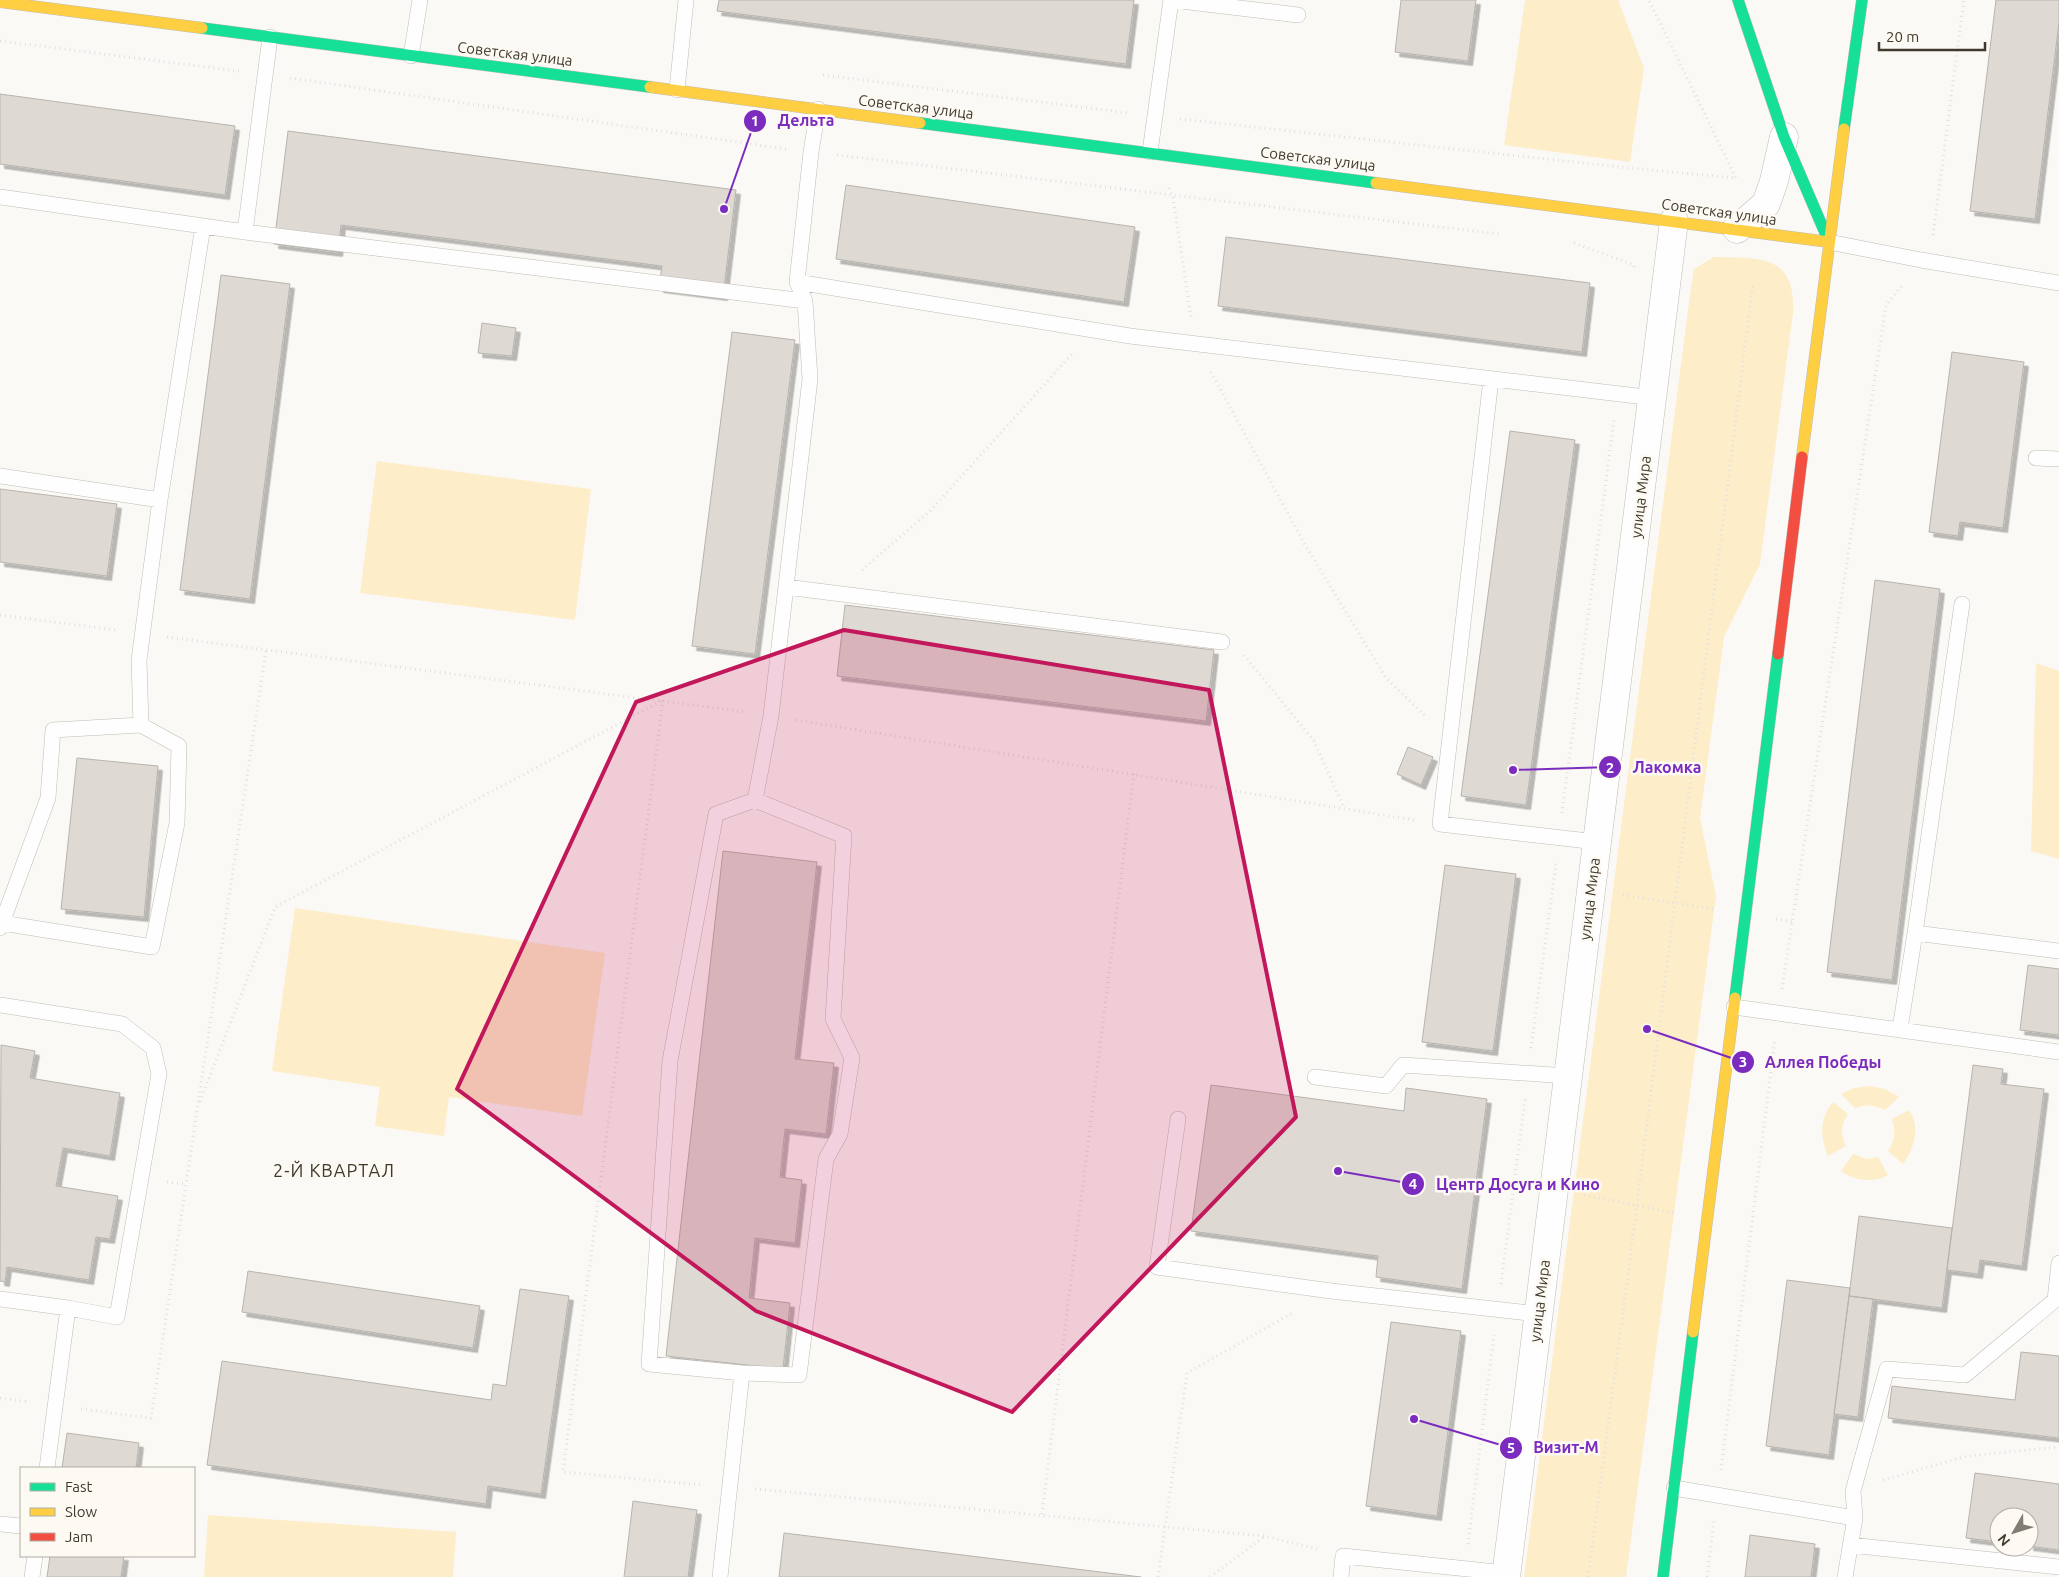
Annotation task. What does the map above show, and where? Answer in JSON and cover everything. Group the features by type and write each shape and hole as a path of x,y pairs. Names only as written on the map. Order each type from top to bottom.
{"street":[{"path":"1738,0 1784,137 1829,242"},
{"path":"1663,1577 1829,242 1862,0"},
{"name":"Советская улица","path":"0,2 1829,242"},
{"path":"1737,229 1766,204 1774,181 1784,137"},
{"name":"улица Мира","path":"1506,1575 1654,398 1674,221"}],"lane":[{"path":"411,56 420,0"},
{"path":"676,90 686,0"},
{"path":"1150,152 1172,0 1298,15"},
{"path":"244,232 270,37"},
{"path":"755,800 771,716 810,379 805,301 797,282 811,152 818,109"},
{"path":"0,197 244,232 805,301"},
{"path":"141,725 139,660 142,634 160,500 203,226"},
{"path":"1829,242 1921,260 2059,283"},
{"path":"797,282 1093,330 1195,344 1654,398"},
{"path":"1491,379 1440,824 1597,842"},
{"path":"2036,458 2059,459"},
{"path":"0,476 160,500"},
{"path":"786,587 1222,642"},
{"path":"1900,1029 1962,604"},
{"path":"141,725 179,746 178,823 152,947 1,925 48,798 53,730 141,725"},
{"path":"755,800 844,836 833,1019 852,1058 840,1134 826,1159 799,1375 742,1373 649,1364 670,1061 716,814 755,800"},
{"path":"1915,933 2059,951"},
{"path":"0,1005 122,1024 153,1048 159,1074 117,1317 0,1299"},
{"path":"1734,1007 2059,1052"},
{"path":"1315,1077 1386,1086 1403,1065 1568,1076"},
{"path":"1178,1119 1157,1267 1331,1291 1538,1314"},
{"path":"1845,1577 1854,1518 1853,1491 1887,1369 1965,1375 2055,1300 2059,1263"},
{"path":"47,1467 68,1308"},
{"path":"720,1577 742,1373"},
{"path":"1674,1488 1854,1518"},
{"path":"0,1524 20,1526"},
{"path":"1850,1544 2059,1567"},
{"path":"1341,1577 1343,1556 1506,1575"},
{"path":"32,1577 35,1557"}],"path":[{"path":"1156,116 1636,169 1736,178 1649,0"},
{"path":"1707,1577 1779,1013 1886,305 1931,247 1964,0"},
{"path":"1150,152 1173,197 1195,344 1304,544 1386,678 1450,740"},
{"path":"1633,275 1634,265"},
{"path":"1588,1577 1637,1206 1753,283"},
{"path":"835,593 930,510 1093,330"},
{"path":"1464,1569 1617,394"},
{"path":"0,615 663,700 1134,773 1440,824"},
{"path":"1222,642 1246,656 1314,741 1344,808"},
{"path":"0,1398 151,1418 266,650"},
{"path":"197,1110 275,907 663,700"},
{"path":"1042,1514 1134,773"},
{"path":"1553,884 1792,922"},
{"path":"1583,1195 1674,1213"},
{"path":"1158,1577 1188,1373 1331,1291"},
{"path":"1853,1491 1892,1476 1967,1456 2057,1447 2059,1443"},
{"path":"1210,1577 1265,1536"}],"highlighted area":[{"path":"844,630 1209,690 1296,1117 1012,1412 756,1311 457,1089 636,702"}],"shaded area":[{"path":"1525,0 1618,0 1644,68 1630,162 1504,145"},
{"path":"1714,257 1746,258 1772,263 1781,270 1788,280 1792,294 1793,313 1760,564 1724,637 1700,818 1716,896 1626,1577 1524,1577 1690,295 1694,269"},
{"path":"377,461 591,489 575,620 360,593"},
{"path":"2036,663 2059,671 2059,859 2031,851"},
{"path":"295,908 605,953 582,1116 449,1097 444,1136 375,1126 380,1087 272,1071"},
{"path":"1870,1086 1885,1089 1899,1097 1885,1110 1870,1106 1855,1108 1841,1094 1854,1088"},
{"path":"1833,1102 1848,1114 1842,1130 1846,1146 1828,1156 1823,1142 1822,1128 1825,1115"},
{"path":"1909,1110 1915,1124 1915,1138 1903,1164 1888,1151 1894,1136 1892,1119"},
{"path":"1853,1154 1867,1159 1878,1157 1888,1175 1882,1178 1864,1180 1851,1177 1841,1171"},
{"path":"208,1515 456,1532 453,1577 204,1577"}],"building":[{"path":"719,0 1134,0 1126,64 717,11"},
{"path":"1401,0 1476,0 1468,61 1395,52"},
{"path":"1996,0 2059,0 2059,22 2035,219 1970,211"},
{"path":"0,94 235,126 225,195 0,164"},
{"path":"288,131 736,190 723,296 659,288 662,266 341,225 338,252 274,244"},
{"path":"846,185 1135,227 1124,302 836,259"},
{"path":"1226,237 1590,283 1582,352 1218,306"},
{"path":"221,275 290,284 250,599 180,590"},
{"path":"482,323 516,328 512,356 478,353"},
{"path":"732,332 795,340 755,654 692,646"},
{"path":"1952,352 2024,362 2003,528 1960,522 1958,536 1929,532"},
{"path":"1510,431 1575,440 1526,805 1461,796"},
{"path":"0,489 117,504 107,576 0,562"},
{"path":"1875,580 1940,589 1892,980 1827,972"},
{"path":"845,605 1214,650 1206,721 837,676"},
{"path":"1408,747 1433,757 1421,785 1397,774"},
{"path":"77,758 158,766 144,917 61,909"},
{"path":"723,851 817,862 795,1059 834,1063 826,1134 785,1129 780,1177 802,1180 795,1243 755,1238 749,1298 790,1303 783,1369 666,1356"},
{"path":"1445,865 1516,874 1493,1051 1422,1042"},
{"path":"2028,965 2059,969 2059,1035 2020,1030"},
{"path":"1,1045 35,1051 30,1078 120,1093 110,1156 63,1148 56,1186 118,1196 110,1239 96,1237 89,1280 7,1267 5,1282 0,1281"},
{"path":"1973,1065 2003,1069 2001,1084 2044,1089 2022,1266 1980,1260 1978,1274 1947,1270"},
{"path":"1211,1085 1404,1111 1406,1088 1487,1099 1462,1289 1376,1277 1378,1256 1191,1231"},
{"path":"1859,1216 1952,1228 1942,1308 1849,1296"},
{"path":"248,1271 480,1306 473,1348 242,1312"},
{"path":"1787,1280 1850,1288 1829,1455 1766,1446"},
{"path":"520,1289 569,1296 541,1494 488,1486 486,1504 207,1465 222,1361 491,1400 493,1384 506,1386"},
{"path":"1849,1296 1873,1299 1858,1417 1834,1414"},
{"path":"1391,1322 1461,1331 1437,1516 1366,1506"},
{"path":"2021,1352 2059,1356 2059,1438 1888,1418 1892,1386 2015,1400"},
{"path":"67,1433 139,1443 136,1467 62,1467"},
{"path":"1975,1473 2059,1484 2059,1550 2039,1547 2039,1507 1989,1507 1989,1541 1966,1538"},
{"path":"633,1501 697,1510 688,1577 624,1577"},
{"path":"784,1533 1141,1577 779,1577"},
{"path":"1750,1535 1815,1544 1811,1577 1745,1577"},
{"path":"50,1557 124,1557 121,1577 47,1577"}],"traffic: fast":[{"path":"1738,0 1784,137 1829,242"},
{"path":"1844,129 1862,0"},
{"path":"202,28 650,87"},
{"path":"920,123 1376,183"},
{"path":"1735,998 1778,654"},
{"path":"1663,1577 1693,1332"}],"traffic: slow":[{"path":"0,2 202,28"},
{"path":"650,87 920,123"},
{"path":"1802,457 1844,129"},
{"path":"1376,183 1829,242"},
{"path":"1693,1332 1735,998"}],"traffic: jam":[{"path":"1778,654 1802,457"}],"place":[{"name":"Дельта","path":"724,209"},
{"name":"Лакомка","path":"1513,770"},
{"name":"Аллея Победы","path":"1647,1029"},
{"name":"Центр Досуга и Кино","path":"1338,1171"},
{"name":"Визит-М","path":"1414,1419"}],"district":[{"name":"2-Й КВАРТАЛ","path":"334,1171"}]}
